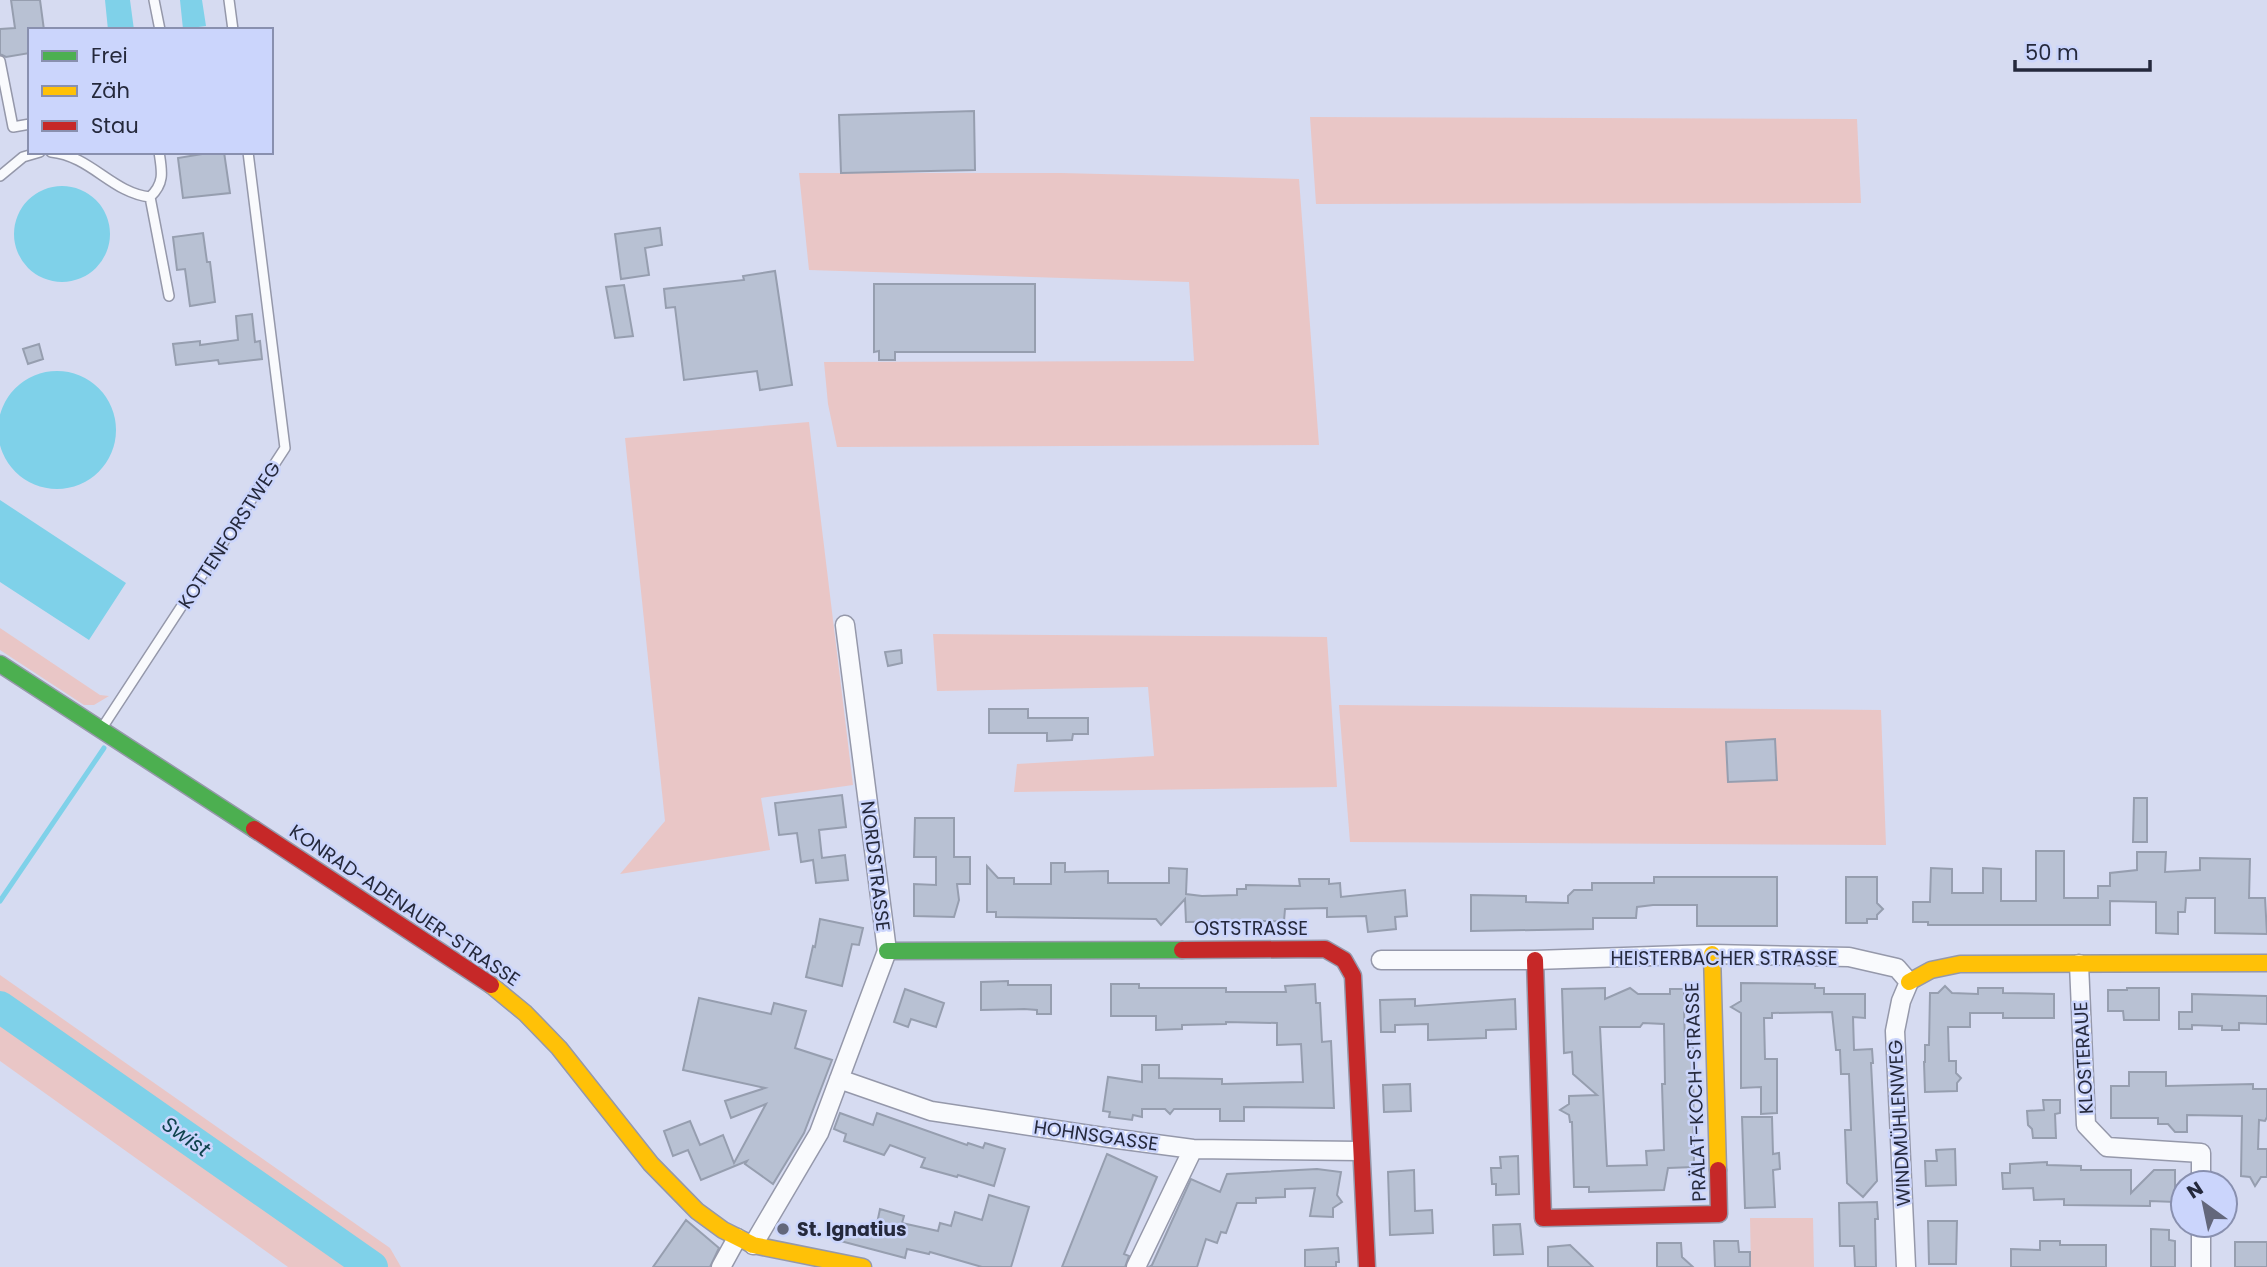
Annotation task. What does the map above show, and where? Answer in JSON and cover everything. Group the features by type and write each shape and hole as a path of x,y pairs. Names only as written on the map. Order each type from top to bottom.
{"street":[{"name":"NORDSTRASSE","path":"721,1267 745,1242 819,1133 887,951 845,625"},
{"name":"KONRAD-ADENAUER-STRASSE","path":"0,664 505,995 533,1019 569,1059 652,1167 681,1198 708,1221 745,1242 813,1263 863,1267"},
{"name":"OSTSTRASSE","path":"887,951 1325,949 1344,960 1353,976 1367,1267"},
{"name":"HEISTERBACHER STRASSE","path":"1381,960 1535,960 1712,954 1849,957 1897,968 1909,982"},
{"name":"PRÄLAT-KOCH-STRASSE","path":"1535,960 1543,1218 1719,1214 1712,954"},
{"path":"1909,982 1931,970 1960,964 2267,963"},
{"name":"KLOSTERAUE","path":"2078,964 2086,1125 2107,1147 2201,1153 2201,1169"},
{"name":"WINDMÜHLENWEG","path":"1906,1267 1895,1031 1900,1001 1909,982"},
{"name":"HOHNSGASSE","path":"839,1079 930,1111 1193,1149 1360,1151"},
{"path":"1136,1267 1193,1149"},
{"path":"2201,1239 2201,1267"}],"lane":[{"path":"154,0 160,28"},
{"path":"229,0 233,28"},
{"path":"0,61 13,127 28,124"},
{"path":"0,176 23,157 33,154"},
{"path":"62,154 72,156 95,169 135,196 150,197 158,190 163,176 159,154"},
{"name":"KOTTENFORSTWEG","path":"101,730 285,448 248,154"},
{"path":"150,197 169,296"}],"shaded area":[{"path":"1310,117 1857,119 1861,203 1316,204"},
{"path":"799,173 1061,173 1299,179 1319,445 837,447 828,404 824,362 1194,361 1189,282 809,270"},
{"path":"809,422 853,785 761,798 770,850 620,874 665,821 625,438"},
{"path":"0,628 100,695 109,696 94,705 84,705 0,650"},
{"path":"933,634 1327,637 1337,787 1014,792 1017,764 1154,756 1148,687 937,691"},
{"path":"1339,705 1881,710 1886,845 1350,842"},
{"path":"0,975 390,1248 401,1267 288,1267 0,1061"},
{"path":"1750,1218 1813,1218 1814,1267 1751,1267"}],"water":[{"path":"105,0 130,0 134,28 108,28"},
{"path":"180,0 202,0 206,26 183,28"},
{"path":"53,186 71,186 89,194 102,207 110,225 107,253 89,274 71,282 53,282 35,274 22,261 14,243 14,225 22,207 35,194"},
{"path":"45,372 69,372 90,381 106,397 115,418 115,442 106,463 90,479 69,488 45,488 24,479 8,463 -1,442 -1,418 8,397 24,381"},
{"path":"0,500 126,583 89,640 0,582"}],"building":[{"path":"11,0 40,0 44,28 28,28 28,53 6,57 0,54 0,29 15,28"},
{"path":"974,111 975,170 841,173 839,115"},
{"path":"224,154 230,193 183,198 178,158"},
{"path":"660,228 662,245 645,248 649,275 621,279 615,234"},
{"path":"203,233 215,302 190,306 185,269 177,270 173,237"},
{"path":"775,271 792,385 760,390 757,371 684,380 675,307 666,308 664,289 744,280 743,276"},
{"path":"874,284 1035,284 1035,352 895,352 895,360 879,360 879,351 874,352"},
{"path":"624,285 633,336 615,338 606,287"},
{"path":"252,314 255,342 260,341 262,359 176,365 173,344 200,341 200,345 238,340 236,316"},
{"path":"39,344 43,359 28,364 23,349"},
{"path":"901,650 902,663 888,666 885,652"},
{"path":"989,709 1028,709 1028,718 1088,718 1088,734 1073,734 1072,740 1047,741 1047,733 989,733"},
{"path":"1775,739 1777,780 1728,782 1726,742"},
{"path":"842,795 846,827 819,830 822,858 845,855 848,880 816,883 813,860 801,862 797,833 779,835 775,803"},
{"path":"2134,798 2147,798 2147,842 2133,842"},
{"path":"915,818 954,818 954,857 970,857 970,884 957,884 959,900 954,917 914,916 914,884 936,885 936,857 914,857"},
{"path":"2036,851 2064,851 2064,898 2098,898 2098,886 2110,886 2110,873 2137,870 2137,852 2166,852 2165,872 2200,870 2200,858 2250,859 2249,898 2265,898 2267,934 2215,933 2215,898 2186,898 2185,912 2178,912 2178,934 2156,933 2156,902 2110,901 2110,925 1928,925 1928,922 1913,922 1913,902 1930,902 1931,868 1952,869 1952,893 1983,893 1983,868 2001,869 2001,901 2036,901"},
{"path":"1051,863 1065,863 1065,872 1108,871 1108,883 1169,883 1169,868 1187,869 1186,894 1202,896 1237,895 1237,889 1246,889 1246,885 1300,886 1299,879 1329,879 1329,884 1340,883 1341,897 1405,890 1407,916 1395,917 1396,929 1368,932 1366,916 1327,917 1327,908 1285,909 1284,921 1186,922 1185,899 1161,925 1156,919 996,917 996,912 987,912 987,866 998,878 1014,878 1014,884 1051,884"},
{"path":"1654,877 1777,877 1777,926 1697,926 1697,905 1653,905 1637,907 1636,918 1593,918 1593,929 1471,931 1471,895 1526,896 1526,902 1568,903 1568,896 1574,890 1592,890 1592,883 1654,883"},
{"path":"1846,877 1877,877 1877,903 1883,909 1877,919 1867,919 1867,923 1846,923"},
{"path":"820,919 863,928 859,945 852,944 842,986 806,977"},
{"path":"1008,981 1008,985 1051,985 1051,1014 1037,1014 1037,1010 1024,1009 981,1010 981,982"},
{"path":"1741,983 1815,984 1815,988 1824,988 1824,994 1865,994 1865,1018 1853,1017 1854,1050 1872,1049 1877,1181 1863,1197 1847,1183 1845,1130 1851,1130 1849,1074 1841,1074 1840,1050 1836,1050 1832,1012 1772,1013 1772,1018 1764,1018 1765,1059 1777,1059 1777,1113 1761,1114 1761,1087 1741,1088 1741,1013 1731,1007 1741,1001"},
{"path":"1111,984 1139,984 1139,988 1226,988 1226,992 1286,992 1285,986 1315,984 1316,1003 1320,1003 1322,1042 1331,1041 1334,1108 1244,1107 1244,1121 1220,1121 1220,1109 1174,1109 1170,1114 1165,1109 1142,1109 1142,1117 1133,1115 1132,1120 1109,1117 1110,1112 1103,1111 1108,1077 1142,1082 1142,1065 1159,1065 1159,1078 1222,1079 1222,1084 1303,1082 1301,1044 1277,1045 1277,1023 1226,1022 1156,1030 1156,1016 1111,1016"},
{"path":"1945,986 1952,993 1978,994 1978,988 2003,988 2003,993 2054,994 2054,1018 2003,1018 2003,1013 1970,1013 1970,1027 1948,1027 1949,1061 1956,1061 1956,1073 1961,1078 1957,1083 1957,1091 1925,1092 1924,1062 1925,1045 1929,1045 1930,993 1938,993"},
{"path":"1605,988 1605,999 1630,988 1638,994 1670,994 1670,989 1684,989 1684,995 1691,996 1691,1010 1684,1010 1685,1040 1691,1040 1693,1048 1694,1167 1668,1168 1664,1190 1589,1192 1589,1187 1574,1187 1572,1122 1569,1115 1560,1110 1569,1104 1569,1096 1597,1095 1573,1074 1572,1052 1564,1053 1562,989","holes":["1664,1024 1664,1150 1646,1151 1647,1165 1607,1166 1600,1027"]},
{"path":"2159,988 2159,1020 2124,1020 2123,1011 2108,1011 2108,990"},
{"path":"905,989 944,1003 936,1027 911,1019 908,1027 894,1022"},
{"path":"2192,994 2267,996 2267,1024 2239,1023 2239,1030 2222,1030 2222,1026 2192,1025 2192,1029 2179,1029 2179,1012 2192,1012"},
{"path":"699,998 771,1014 774,1003 806,1011 795,1048 832,1060 804,1133 773,1184 745,1164 747,1161 701,1180 688,1150 673,1156 664,1131 690,1121 700,1145 723,1135 734,1163 766,1104 731,1118 725,1101 765,1088 683,1070"},
{"path":"1415,999 1415,1006 1515,999 1516,1029 1486,1030 1486,1038 1428,1040 1428,1024 1395,1025 1395,1032 1381,1032 1380,1000"},
{"path":"2129,1072 2166,1072 2166,1086 2253,1084 2253,1089 2267,1089 2267,1117 2265,1121 2259,1120 2258,1149 2267,1149 2267,1177 2261,1177 2255,1186 2250,1177 2241,1176 2242,1116 2187,1115 2187,1132 2175,1132 2168,1124 2158,1124 2158,1118 2111,1118 2111,1086 2129,1086"},
{"path":"1410,1084 1411,1111 1384,1112 1383,1085"},
{"path":"2043,1100 2060,1100 2060,1113 2055,1114 2056,1138 2033,1138 2032,1129 2028,1125 2027,1111 2044,1110"},
{"path":"840,1113 873,1125 877,1113 967,1145 968,1143 983,1148 985,1143 1005,1149 994,1186 921,1167 925,1158 890,1145 884,1155 844,1141 846,1134 834,1129"},
{"path":"1742,1117 1772,1117 1773,1154 1779,1153 1780,1169 1773,1170 1775,1207 1745,1208"},
{"path":"1955,1149 1956,1185 1926,1186 1925,1161 1937,1161 1936,1150"},
{"path":"1107,1154 1157,1177 1124,1254 1129,1256 1125,1267 1062,1267"},
{"path":"1518,1156 1519,1194 1496,1195 1491,1168 1501,1168 1500,1157"},
{"path":"2047,1162 2047,1165 2081,1166 2081,1170 2131,1170 2131,1193 2154,1170 2169,1170 2169,1202 2150,1201 2150,1206 2064,1205 2064,1199 2034,1200 2033,1188 2003,1189 2002,1173 2010,1173 2010,1164"},
{"path":"1317,1169 1341,1172 1337,1195 1342,1202 1333,1208 1333,1217 1310,1216 1315,1188 1285,1189 1285,1197 1256,1198 1256,1203 1237,1203 1226,1233 1221,1232 1217,1243 1206,1239 1197,1267 1149,1267 1191,1179 1220,1192 1227,1174"},
{"path":"1414,1170 1415,1211 1432,1210 1433,1233 1390,1235 1388,1172"},
{"path":"989,1195 1029,1207 1011,1267 982,1267 930,1252 929,1254 907,1249 905,1258 833,1239 837,1225 875,1233 880,1209 904,1216 902,1223 938,1231 940,1223 951,1226 955,1212 982,1220"},
{"path":"1877,1202 1876,1267 1855,1267 1854,1246 1840,1246 1839,1203"},
{"path":"686,1220 719,1248 710,1267 653,1267"},
{"path":"1928,1221 1957,1221 1956,1264 1929,1264"},
{"path":"1520,1224 1523,1254 1494,1255 1493,1225"},
{"path":"2151,1229 2169,1230 2169,1240 2175,1241 2175,1267 2151,1267"},
{"path":"1714,1241 1738,1241 1739,1252 1750,1252 1750,1267 1715,1267"},
{"path":"2040,1241 2060,1241 2060,1245 2106,1245 2106,1267 2011,1267 2011,1249 2040,1250"},
{"path":"2235,1242 2267,1242 2267,1267 2235,1267"},
{"path":"1657,1243 1681,1243 1682,1257 1693,1267 1657,1267"},
{"path":"1570,1245 1593,1267 1548,1267 1548,1247"},
{"path":"1338,1248 1339,1262 1336,1262 1336,1267 1305,1267 1305,1250"}],"waterway":[{"path":"0,901 104,748"},
{"name":"Swist","path":"0,1007 372,1267"}],"traffic: fast":[{"path":"0,664 254,829"},
{"path":"887,951 1182,950"}],"traffic: slow":[{"path":"1712,954 1718,1170"},
{"path":"1909,982 1931,970 1960,964 2267,963"},
{"path":"491,985 525,1013 559,1048 651,1164 697,1211 723,1230 753,1245 863,1267"}],"traffic: jam":[{"path":"254,829 491,985"},
{"path":"1182,950 1325,949 1344,960 1353,976 1367,1267"},
{"path":"1535,960 1543,1218 1719,1214 1718,1170"}],"place":[{"name":"St. Ignatius","path":"783,1229"}]}
